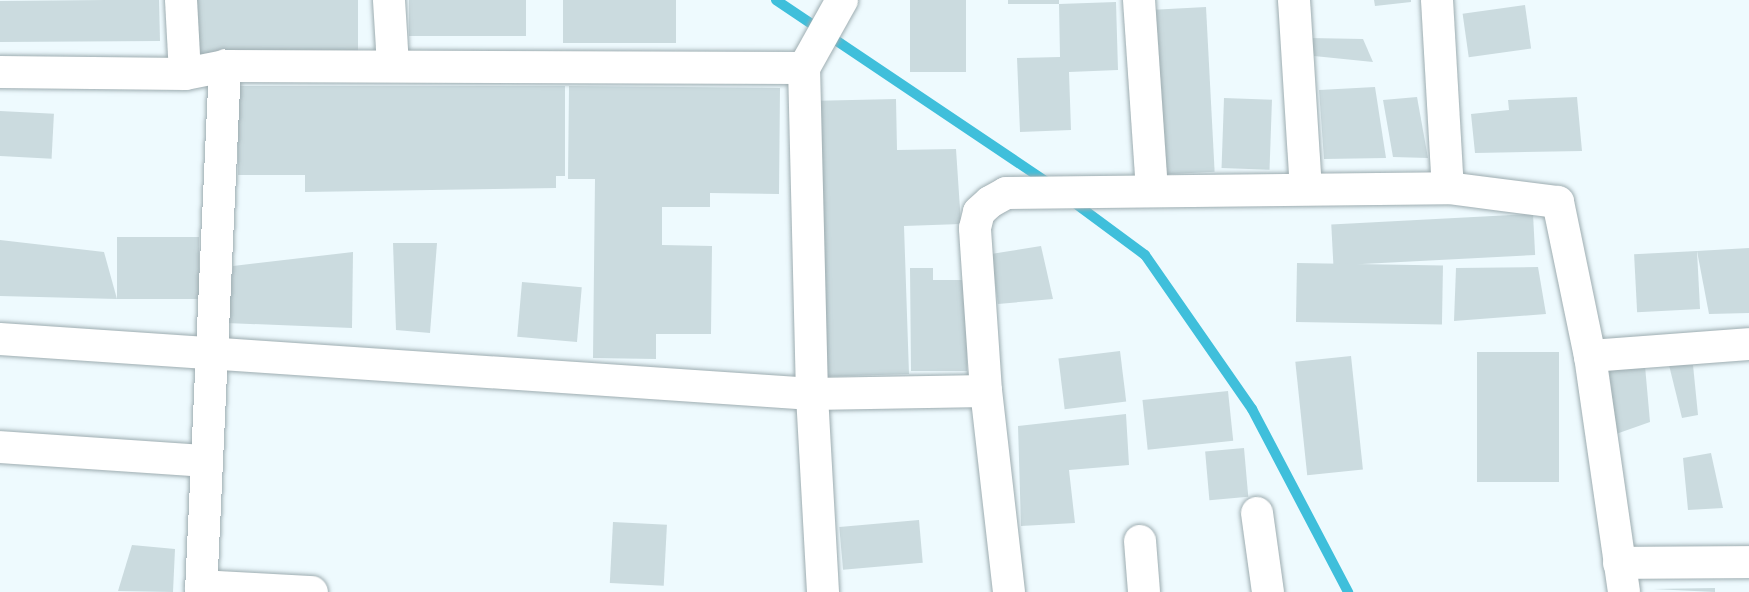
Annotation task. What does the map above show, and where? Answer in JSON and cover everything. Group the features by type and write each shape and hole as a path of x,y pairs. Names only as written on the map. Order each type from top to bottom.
{"street":[{"path":"181,0 185,74"},
{"path":"389,0 393,66"},
{"path":"1139,0 1152,189"},
{"path":"1293,0 1306,189"},
{"path":"1437,0 1448,188"},
{"path":"823,592 812,394 810,58 837,9"},
{"path":"0,72 185,74 225,66 393,66 810,58"},
{"path":"225,66 201,589 312,592"},
{"path":"1009,592 986,391 977,220 990,201 1006,193 1152,189 1448,188 1558,202 1590,356 1621,577 1749,562"},
{"path":"0,339 812,394 986,391"},
{"path":"1590,356 1749,344"},
{"path":"0,447 206,461"},
{"path":"1257,513 1268,592"},
{"path":"1140,541 1144,592"}],"building":[{"path":"159,0 160,41 0,42 0,1"},
{"path":"195,0 358,0 358,55 195,55"},
{"path":"409,0 526,0 526,36 409,36"},
{"path":"563,0 676,0 676,43 563,43"},
{"path":"910,0 966,0 966,72 910,72"},
{"path":"1008,0 1059,0 1059,4 1008,4"},
{"path":"1374,0 1411,0 1411,2 1375,6"},
{"path":"1116,2 1118,70 1069,72 1071,130 1020,132 1017,58 1060,57 1059,4"},
{"path":"1525,5 1531,49 1469,57 1463,14"},
{"path":"1206,7 1215,172 1163,174 1154,10"},
{"path":"1310,38 1363,39 1373,62 1314,56"},
{"path":"238,86 565,86 565,176 556,176 556,188 305,192 305,175 238,175"},
{"path":"569,86 780,88 779,194 710,193 710,207 662,207 662,245 712,246 711,334 656,334 656,359 593,358 595,179 568,179"},
{"path":"1375,87 1386,158 1324,159 1319,90"},
{"path":"1417,97 1428,158 1393,157 1383,100"},
{"path":"1577,97 1582,151 1475,153 1471,114 1509,110 1508,100"},
{"path":"1224,98 1272,100 1270,170 1222,168"},
{"path":"896,99 897,150 956,149 961,224 904,226 909,374 817,377 808,101"},
{"path":"0,111 54,114 52,159 0,156"},
{"path":"1533,214 1535,255 1333,266 1331,225"},
{"path":"117,237 199,237 199,299 117,299"},
{"path":"0,240 104,252 117,299 0,296"},
{"path":"393,243 437,243 430,333 396,330"},
{"path":"1041,246 1053,299 998,304 991,254"},
{"path":"1749,248 1749,313 1709,314 1697,251"},
{"path":"1697,251 1700,309 1637,312 1634,254"},
{"path":"353,252 352,328 226,323 233,266"},
{"path":"1297,263 1443,266 1442,325 1296,322"},
{"path":"1538,267 1546,314 1454,321 1456,268"},
{"path":"910,268 933,268 933,280 967,280 967,371 911,371"},
{"path":"522,282 582,287 577,342 517,337"},
{"path":"1120,351 1126,402 1065,409 1058,359"},
{"path":"1477,352 1559,352 1559,482 1477,482"},
{"path":"1351,356 1363,469 1307,475 1295,362"},
{"path":"1669,365 1693,365 1698,415 1682,418"},
{"path":"1645,366 1650,422 1616,434 1609,371"},
{"path":"1228,391 1233,441 1148,450 1142,400"},
{"path":"1126,414 1129,465 1069,470 1075,523 1021,526 1018,426"},
{"path":"1244,448 1248,497 1209,500 1205,451"},
{"path":"1711,453 1723,508 1688,510 1683,458"},
{"path":"919,520 923,563 843,570 839,527"},
{"path":"613,522 667,525 664,586 610,583"},
{"path":"132,545 175,549 173,592 118,591"},
{"path":"1715,588 1715,592 1653,589"}],"waterway":[{"path":"776,0 1050,184"},
{"path":"1072,201 1145,255 1252,409 1348,592"}]}
